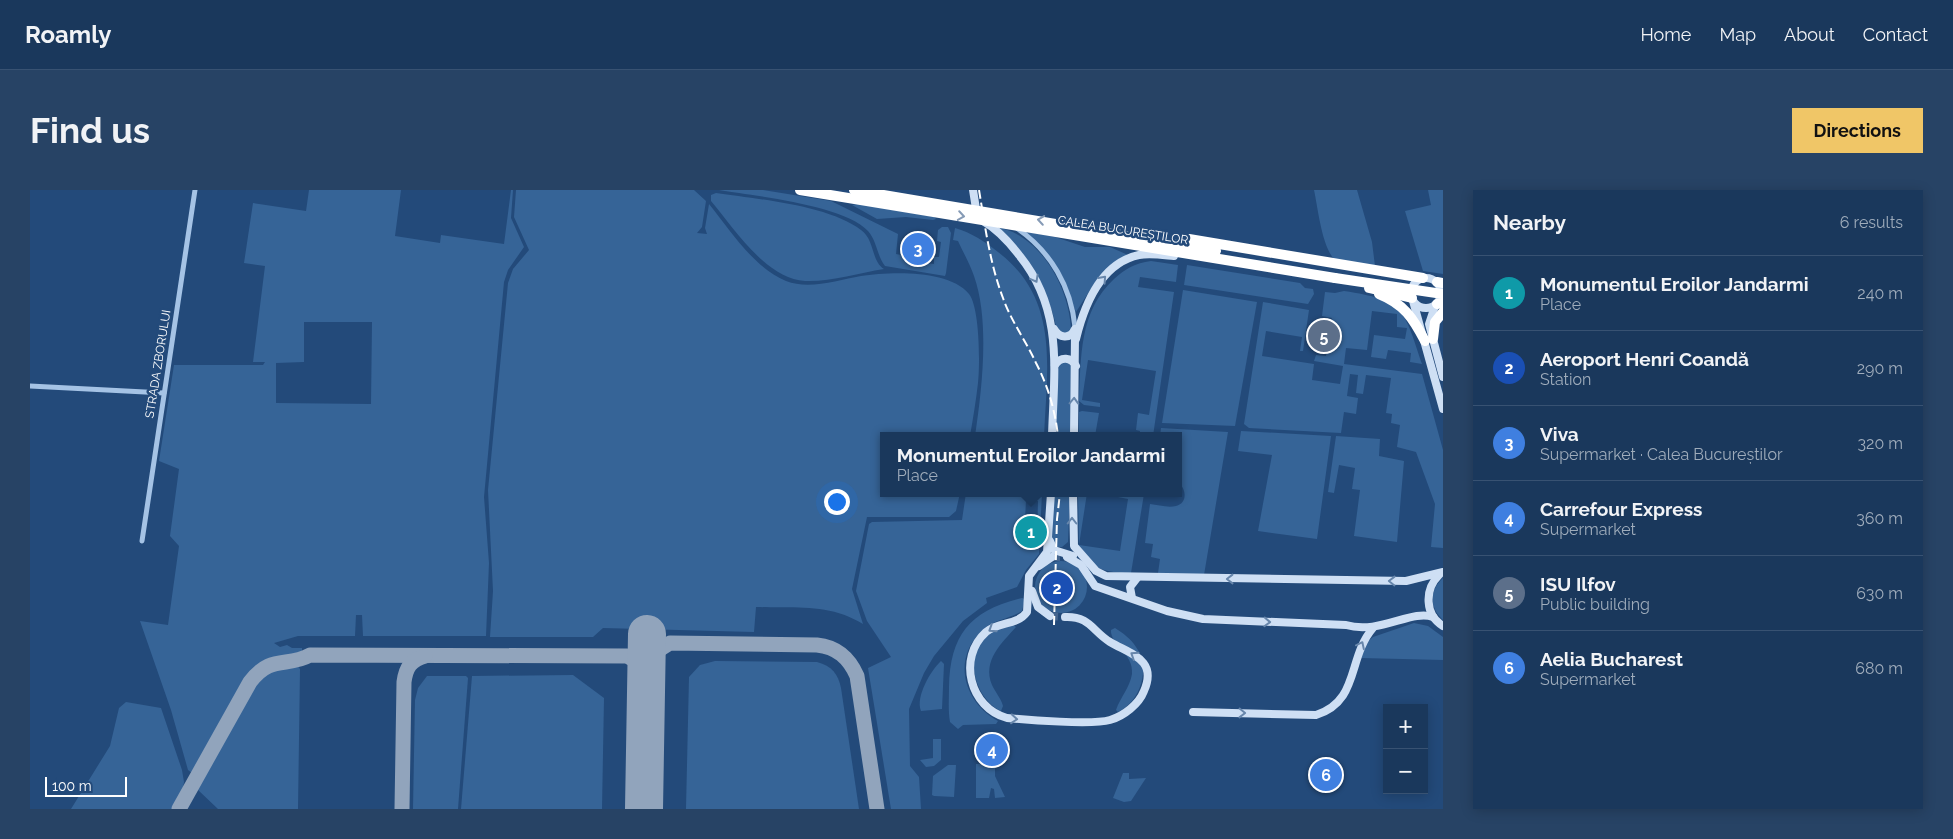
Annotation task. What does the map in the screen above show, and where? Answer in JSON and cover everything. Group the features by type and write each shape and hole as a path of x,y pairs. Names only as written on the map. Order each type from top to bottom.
{"highway":[{"name":"CALEA BUCUREȘTILOR","path":"800,190 977,214 1443,294"},
{"name":"CALEA BUCUREȘTILOR","path":"854,190 977,214 1011,224 1123,238"},
{"path":"1123,238 1134,247 1362,287 1412,299"},
{"path":"1123,238 1203,241 1423,278"},
{"name":"CALEA BUCUREȘTILOR","path":"1217,254 1441,284"},
{"path":"1341,284 1349,276 1348,268 1344,264"},
{"path":"1362,287 1403,307 1429,340"},
{"path":"1429,340 1440,306"}],"street":[{"name":"STRADA ZBORULUI","path":"142,541 195,190"},
{"path":"973,190 977,214 1014,248 1033,274 1042,292 1054,329 1055,365 1052,432"},
{"path":"1011,224 1036,244 1054,266 1068,295 1076,338 1074,432"},
{"path":"1054,329 1059,335 1065,337 1071,335 1087,302 1106,275 1130,258 1156,254 1185,257"},
{"path":"1412,299 1420,307 1440,306 1441,284 1430,278 1423,278 1412,286 1412,299 1443,377"},
{"path":"1076,338 1087,302"},
{"path":"1429,340 1443,409"},
{"path":"1055,365 1065,358 1072,361 1076,366"},
{"path":"30,386 164,392"},
{"path":"1051,497 1049,536 1046,552 1033,568 1028,580 1029,604 1027,612 1016,621 990,628 974,648 970,669 975,694 991,711 1001,717 1013,719 1106,721 1119,716 1136,704 1143,694 1148,678 1142,661 1134,654 1108,641 1085,620 1065,617"},
{"path":"1073,497 1072,534 1076,549 1102,575 1137,578 1406,581 1442,573"},
{"path":"1049,536 1052,548 1080,560 1104,588"},
{"path":"1050,616 1035,603 1032,584 1037,569 1052,557"},
{"path":"1067,557 1081,566 1093,584 1167,611 1203,619 1346,624 1356,628 1372,628 1422,614 1433,617"},
{"path":"1442,573 1429,590 1429,608 1433,617 1443,626"},
{"path":"1132,598 1130,587 1137,578"},
{"path":"1193,712 1316,714 1332,706 1349,688 1359,648 1372,628"},
{"path":"1259,722 1267,714"}],"shaded area":[{"path":"309,190 401,190 395,236 440,243 441,235 504,244 511,190 513,190 511,218 524,247 508,270 504,282 484,497 489,563 486,636 363,636 362,615 356,615 355,636 298,636 274,643 280,647 287,645 292,648 302,648 302,655 265,665 250,678 216,738 213,737 192,773 188,770 171,710 140,621 168,625 179,546 170,536 179,469 159,461 174,365 263,365 265,362 253,362 265,266 244,263 253,203 306,211","holes":["304,322 372,322 371,404 276,403 276,363 304,362"]},
{"path":"516,190 694,190 706,201 702,227 697,233 707,234 705,228 709,204 753,258 774,275 786,281 804,285 833,282 861,276 902,273 918,274 947,280 960,286 969,294 975,311 979,351 978,383 971,432 880,432 880,497 959,497 956,511 949,517 867,517 852,589 863,624 850,617 824,610 797,607 756,607 754,632 603,628 593,637 490,637 493,591 488,490 508,283 513,269 529,250 514,217"},
{"path":"719,190 763,190 831,201 898,234 896,254 901,255 904,260 934,264 934,257 939,257 941,242 937,241 938,230 942,227 948,227 951,233 945,276 885,266 868,231 840,214 798,203"},
{"path":"1314,190 1357,190 1372,242 1375,266 1336,261 1331,255 1324,238"},
{"path":"1428,190 1443,190 1443,274 1423,271 1405,211 1431,205"},
{"path":"716,193 792,204 847,221 861,230 869,239 877,261 884,269 824,280 805,281 791,278 764,262 741,238 711,201 711,195"},
{"path":"858,204 934,217 936,219 906,217 877,219 852,205"},
{"path":"996,227 1012,232 1026,240 1039,251 1049,265 1065,296 1071,329 1067,335 1057,331 1048,301 1035,274 1027,262"},
{"path":"955,228 967,232 988,244 1018,271 1032,291 1041,313 1045,336 1047,385 1044,432 976,432 982,377 982,313 979,294 972,272 958,241 953,240"},
{"path":"1023,231 1055,237 1085,247 1110,247 1128,255 1096,281 1076,312 1056,265"},
{"path":"1151,261 1178,265 1176,282 1140,277 1138,287 1174,292 1154,432 1140,432 1136,430 1138,413 1149,415 1156,371 1088,360 1082,400 1100,403 1100,407 1084,405 1079,401 1080,368 1084,336 1094,306 1114,279 1126,269"},
{"path":"1187,265 1300,283 1305,288 1313,289 1314,294 1308,304 1184,285"},
{"path":"1183,290 1257,302 1235,426 1162,423"},
{"path":"1344,291 1379,298 1390,304 1399,310 1411,331 1422,364 1410,362 1411,353 1388,350 1386,359 1371,357 1374,335 1405,339 1407,328 1397,327 1397,314 1372,311 1367,350 1346,348 1344,364 1422,374 1443,450 1443,548 1431,547 1435,504 1416,452 1397,447 1400,425 1391,423 1392,414 1386,413 1391,378 1366,375 1363,394 1356,393 1358,375 1350,374 1347,396 1358,398 1356,414 1344,412 1341,433 1249,428 1244,424 1263,302 1309,310 1303,351 1300,351 1302,337 1266,331 1262,356 1314,364 1312,380 1340,384 1343,366 1314,361 1316,355 1326,356 1332,318 1322,316 1325,292 1335,293"},
{"path":"1061,362 1067,362 1071,366 1070,432 1056,432 1057,372"},
{"path":"1079,412 1099,413 1096,432 1079,432"},
{"path":"1161,428 1228,432 1204,575 1158,573 1160,559 1151,557 1153,544 1145,543 1150,504 1166,507 1176,506 1183,502 1185,496 1182,488 1182,432 1160,432"},
{"path":"1241,431 1331,436 1317,539 1258,531 1272,455 1238,451"},
{"path":"1336,436 1380,439 1379,456 1404,461 1397,542 1354,536 1360,490 1352,489 1355,468 1339,465 1334,493 1328,492"},
{"path":"965,497 1042,497 1039,554 1026,570 1017,587 986,598 987,603 963,621 934,656 924,673 909,709 910,766 919,777 921,809 891,809 868,668 891,657 867,621 856,591 869,524 872,522 962,520","holes":["1026,500 1038,501 1037,540 1024,540"]},
{"path":"1053,497 1070,497 1068,542 1062,547 1056,547 1051,541"},
{"path":"1078,497 1086,497 1079,545"},
{"path":"1118,497 1144,497 1131,573 1107,571 1093,565 1082,553 1079,545 1120,551 1128,499"},
{"path":"1056,561 1066,561 1075,565 1083,573 1087,587 1083,601 1075,609 1066,613 1056,613 1047,609 1039,601 1035,592 1035,582 1039,573 1047,565"},
{"path":"1443,578 1443,620 1435,610 1432,599 1435,588"},
{"path":"1022,598 1025,599 1022,611 984,629 974,640 967,653 965,678 969,691 976,703 998,721 996,724 963,725 958,729 950,722 949,687 950,668 959,639 977,617 1004,603"},
{"path":"1414,623 1428,626 1443,637 1443,660 1361,658 1367,642 1373,637"},
{"path":"1012,624 1016,627 995,653 990,668 992,685 1003,706 1001,711 992,705 978,686 974,663 976,651 981,641 990,633"},
{"path":"1115,628 1127,636 1134,644 1143,664 1143,674 1138,692 1126,707 1118,712 1116,710 1129,683 1132,667 1126,655 1114,640 1111,630"},
{"path":"715,661 817,662 834,671 841,688 859,809 686,809 689,677 700,665"},
{"path":"941,661 944,664 942,709 921,711 920,699 922,691 929,677"},
{"path":"289,663 297,665 300,669 298,809 218,809 197,789 223,743 220,741 239,704 255,682 265,673"},
{"path":"573,675 604,698 602,809 461,809 472,676"},
{"path":"427,676 466,676 468,678 458,809 413,809 415,700 418,688"},
{"path":"126,702 161,708 182,770 183,788 172,809 71,809 110,746 119,708"},
{"path":"933,739 941,739 941,760 934,766 926,767 920,760 933,758"},
{"path":"976,764 990,764 995,767 995,776 1005,797 995,798 994,789 991,788 989,798 976,798"},
{"path":"948,765 956,765 954,797 934,796 932,795 933,776"},
{"path":"1123,773 1129,773 1129,779 1146,778 1131,801 1124,802 1113,798"}],"taxiway":[{"path":"646,676 651,655 670,643 817,645 831,648 842,654 857,676 877,809"},
{"path":"179,809 250,682 265,668 279,663 302,659 310,655 627,656 641,664 646,676"},
{"path":"402,809 404,682 410,665 425,656"}],"runway":[{"path":"644,809 647,634"}],"tunnel":[{"path":"1052,557 1067,557"},
{"path":"1050,616 1065,617"}],"railway":[{"path":"979,190 988,245 998,285 1010,315 1044,380 1053,408 1057,432"},
{"path":"1054,625 1057,519 1060,497"}],"place":[{"name":"Viva","path":"918,249"},
{"name":"ISU Ilfov","path":"1324,336"},
{"name":"Monumentul Eroilor Jandarmi","path":"1031,532"},
{"name":"Aeroport Henri Coandă","path":"1057,588"},
{"name":"Carrefour Express","path":"992,750"},
{"name":"Aelia Bucharest","path":"1326,775"}]}
